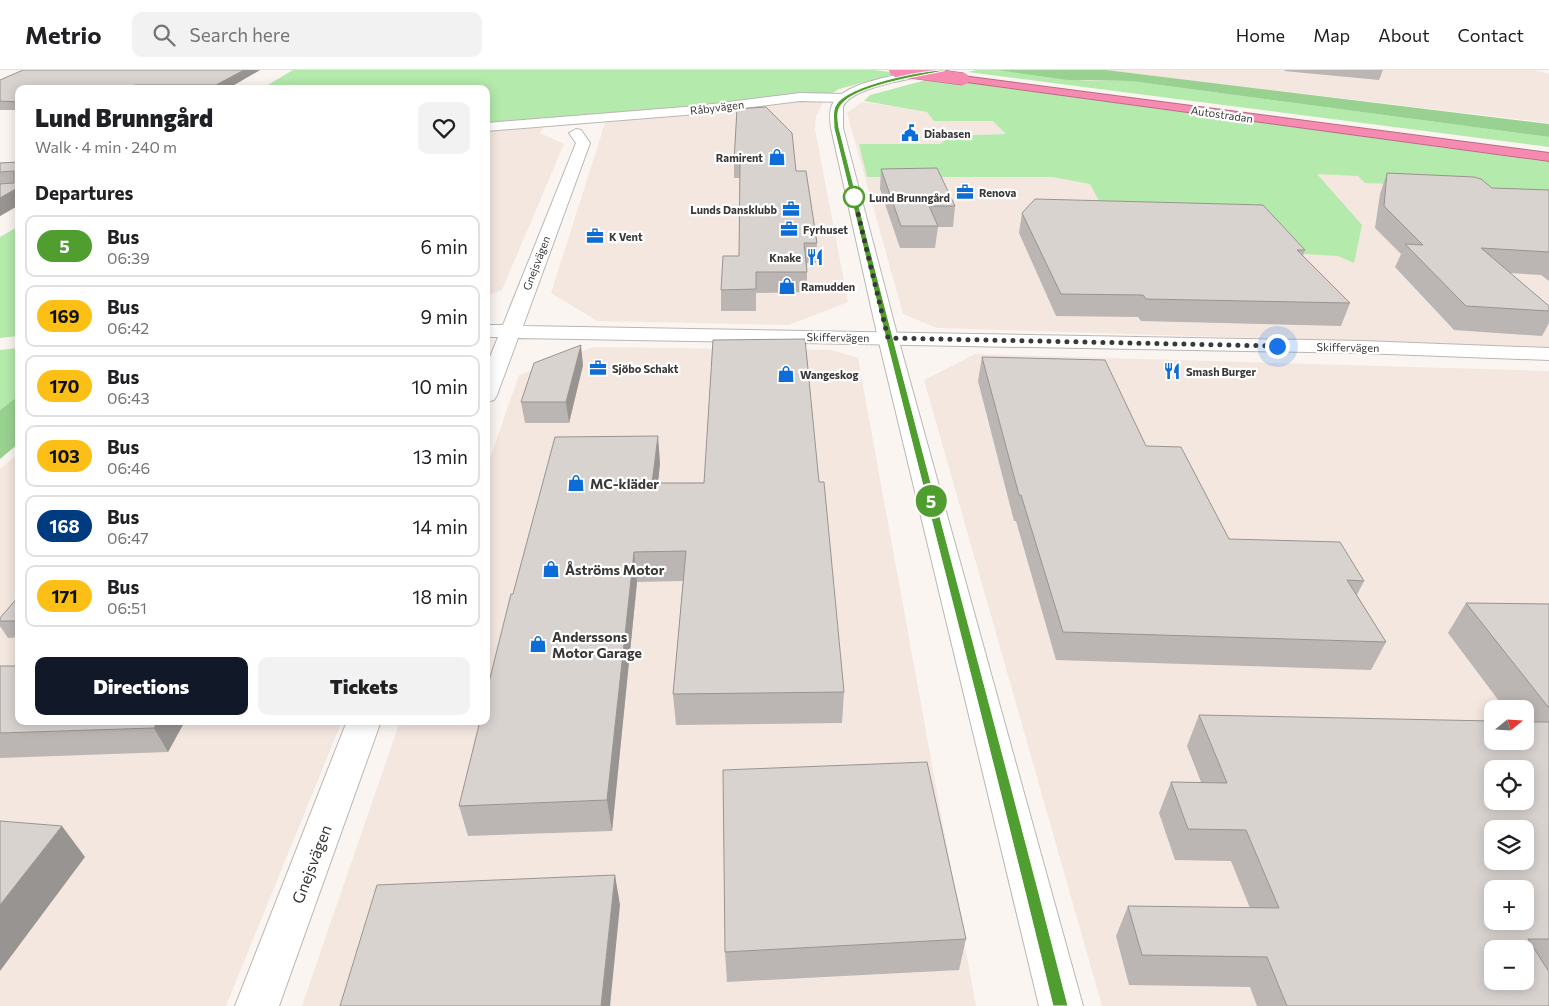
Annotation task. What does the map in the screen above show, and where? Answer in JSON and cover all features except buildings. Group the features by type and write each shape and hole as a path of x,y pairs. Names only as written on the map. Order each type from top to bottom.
{"highway":[{"name":"Autostradan","path":"895,70 1549,151"},
{"name":"Autostradan","path":"928,70 969,78 1549,157"}],"street":[{"name":"Råbyvägen","path":"490,127 697,110 800,97 843,98 867,87 943,70"},
{"path":"843,98 838,105 835,115 837,128 888,338 1006,785 1061,1006"},
{"name":"Gnejsvägen","path":"490,384 583,143 576,133"},
{"name":"Skiffervägen","path":"490,331 1353,347 1549,354"},
{"name":"Gnejsvägen","path":"257,1006 362,725"}],"shaded area":[{"path":"1105,70 1535,70 1549,74 1549,123"},
{"path":"792,99 824,101 816,116 815,129 848,302 789,325 597,321 551,293 606,120"},
{"name":"Diabasen","path":"862,102 1269,154 1549,196 1549,347 937,328 903,314 847,113"},
{"path":"544,125 540,133 564,144 502,290 490,294 490,130"},
{"path":"593,347 832,350 858,358 976,1006 302,1006 399,725 490,725 490,458 519,375"},
{"path":"975,354 1549,371 1549,1006 1102,1006 924,380"},
{"path":"15,456 15,725 340,725 226,1006 0,1006 0,469"}],"green space":[{"path":"293,70 874,70 899,73 839,89 829,95 490,125 490,85 268,85"},
{"path":"997,70 1087,81 1130,81 1549,137 1549,147 968,72"},
{"path":"997,70 1106,70 1549,124 1549,137 1130,81 1068,80"},
{"path":"938,79 1549,162 1549,203 1421,185 1365,183 1358,176 1317,174 1362,225 1354,263 1338,256 1304,254 1257,213 1104,210 1090,184 1053,177 867,177 859,144 940,144 951,136 1006,134 993,121 934,121 927,112 864,101 870,95 926,80"},
{"path":"15,228 15,336 0,338 0,237"},
{"path":"15,348 15,398 0,410 0,350"},
{"path":"15,398 15,446 0,459 0,410"}],"bus line":[{"name":"5","path":"943,70 867,87 850,94 839,102 835,115 873,268 888,338 1006,785 1061,1006"}],"place":[{"name":"Diabasen","path":"910,133"},
{"name":"Ramirent","path":"777,157"},
{"name":"Renova","path":"965,192"},
{"name":"Lund Brunngård","path":"854,197"},
{"name":"Lunds Dansklubb","path":"791,209"},
{"name":"Fyrhuset","path":"789,229"},
{"name":"K Vent","path":"595,236"},
{"name":"Knake","path":"815,257"},
{"name":"Ramudden","path":"787,286"},
{"name":"Sjöbo Schakt","path":"598,368"},
{"name":"Smash Burger","path":"1172,371"},
{"name":"Wangeskog","path":"786,374"},
{"name":"MC-kläder","path":"576,483"},
{"name":"Åströms Motor","path":"551,569"},
{"name":"Anderssons Motor Garage","path":"538,644"}],"route":[{"path":"854,197 873,268 888,338 1277,346"}]}
